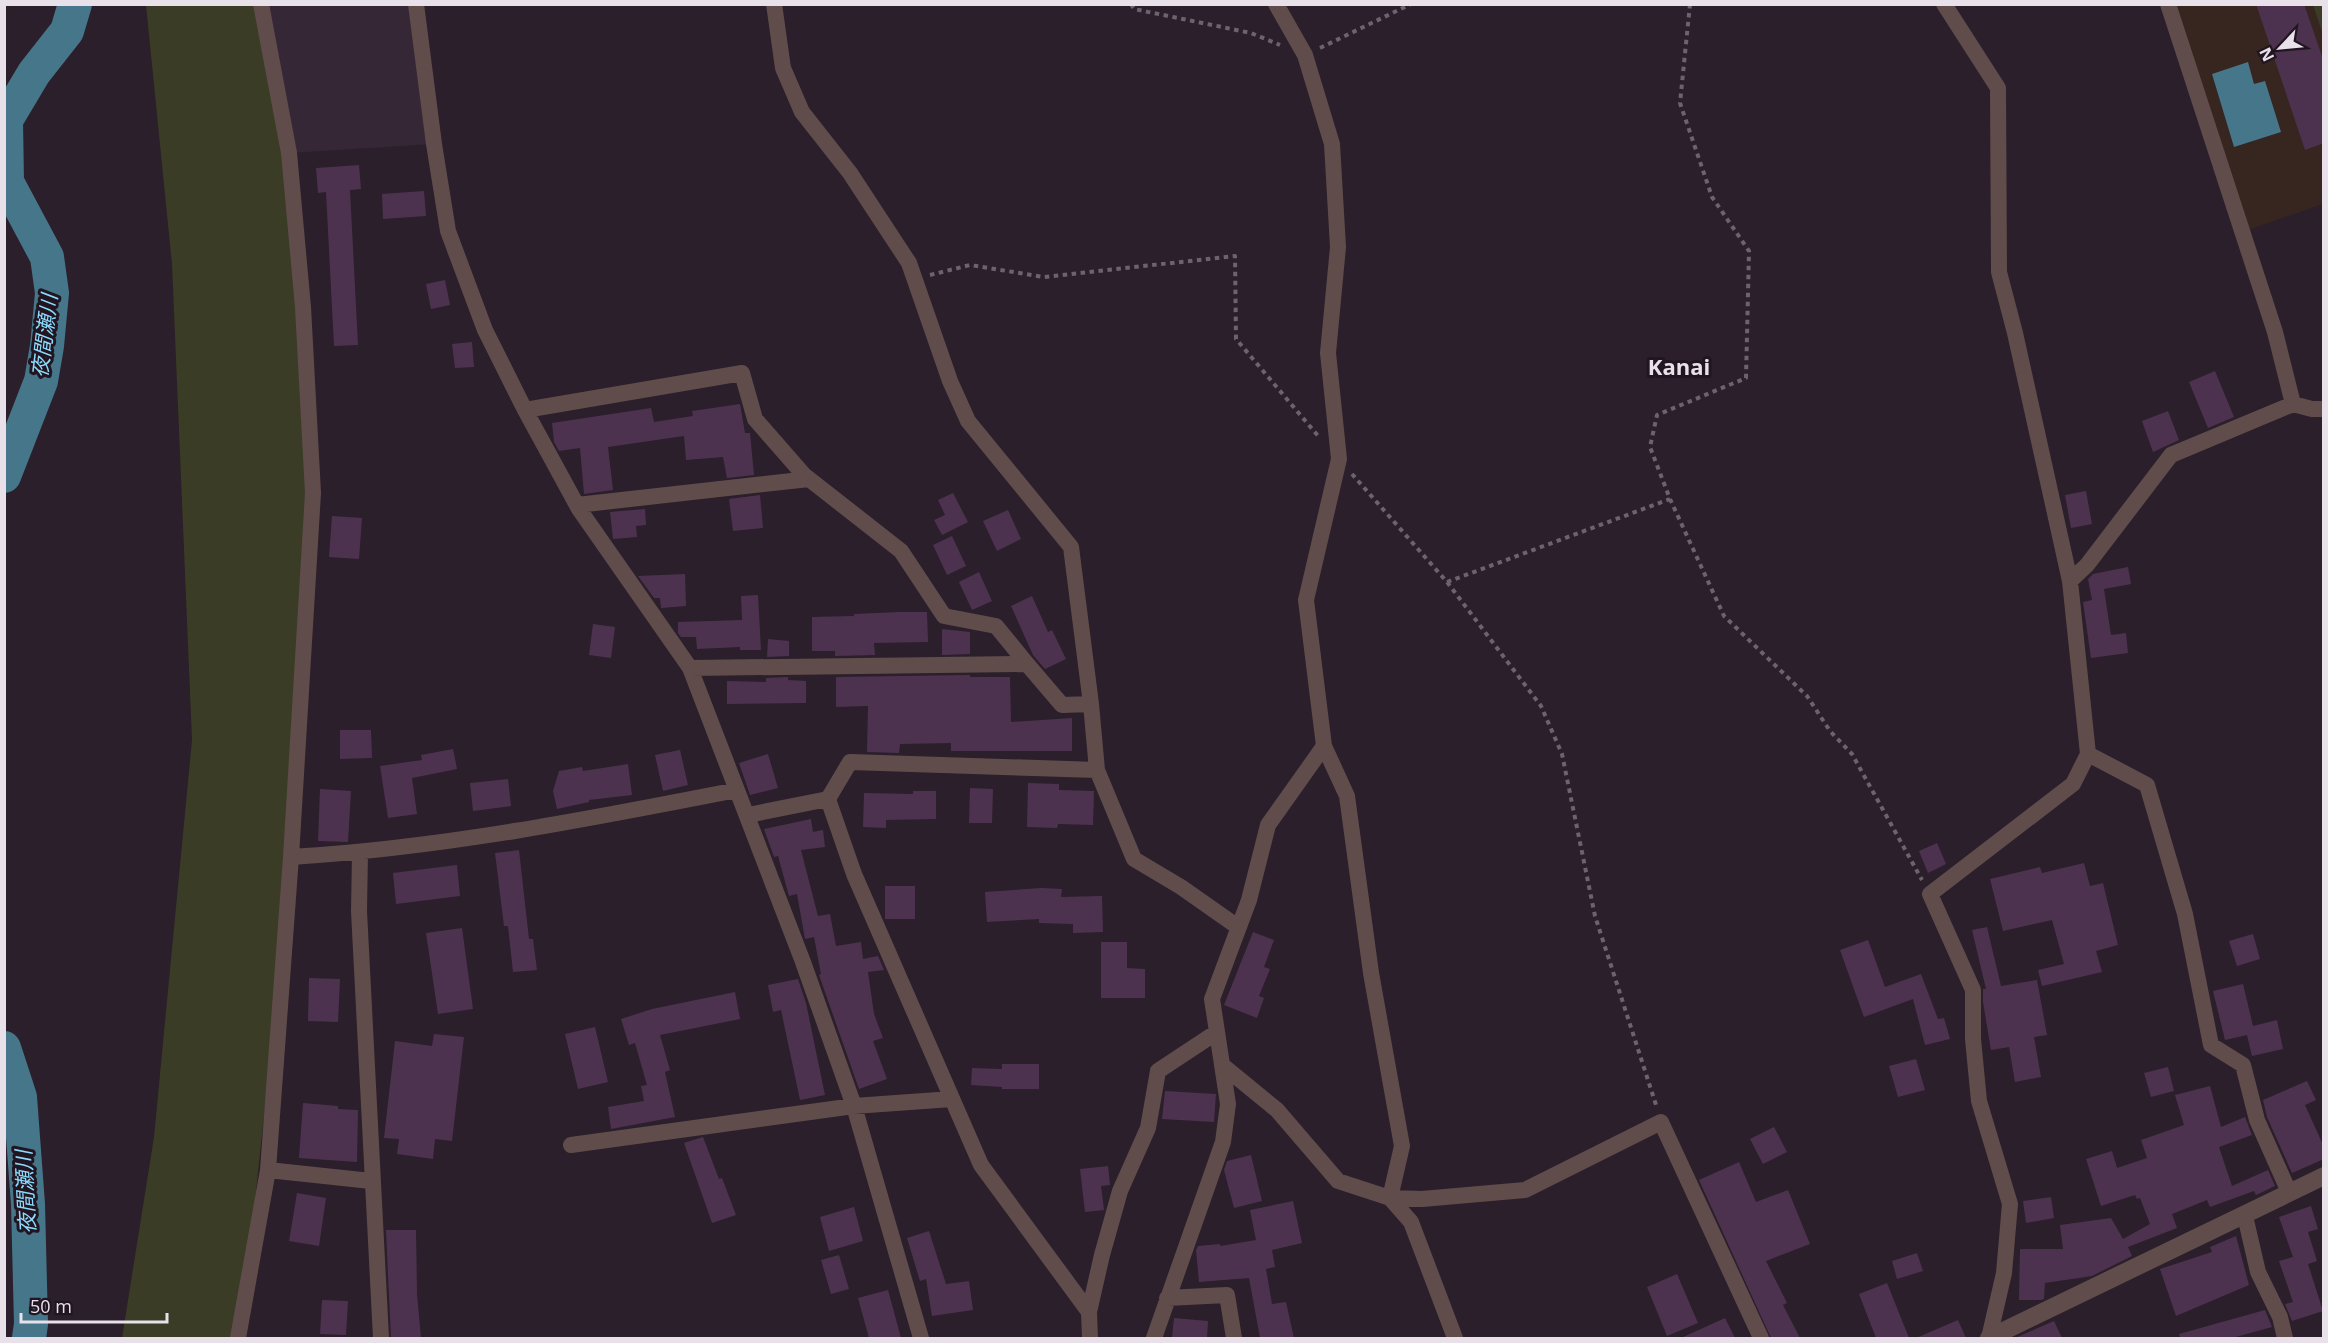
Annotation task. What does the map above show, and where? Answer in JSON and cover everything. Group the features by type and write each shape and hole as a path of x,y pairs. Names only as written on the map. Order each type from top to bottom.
{"street":[{"path":"238,1338 268,1170 291,857 313,493 303,307 289,153 261,4"},
{"path":"416,4 448,231 485,330 525,410 577,505 690,668 748,815 854,1106 921,1338"},
{"path":"774,4 783,68 802,112 850,173 909,263 950,381 968,421 1071,547 1097,770 1134,859 1181,887 1238,927"},
{"path":"1276,4 1305,55 1332,144 1338,247 1328,353 1339,459 1306,600 1324,746 1347,796 1371,973 1402,1146 1390,1198"},
{"path":"1944,4 1998,88 1999,272 2015,333 2070,580 2088,754 2073,784 1930,894 1973,990 1973,1039 1979,1101 2010,1204 2004,1273 1989,1338"},
{"path":"2168,4 2275,332 2293,404"},
{"path":"525,410 742,374 755,418 809,479 901,551 944,616 996,626 1062,705 1091,704"},
{"path":"2070,580 2086,565 2171,455 2293,404 2312,409 2324,409"},
{"path":"577,505 809,479"},
{"path":"690,668 1027,664"},
{"path":"1154,1338 1222,1142 1228,1104 1212,999 1249,900 1268,825 1324,746"},
{"path":"2088,754 2147,785 2185,914 2211,1045 2243,1065 2257,1120 2289,1192"},
{"path":"748,815 828,799 850,762 1097,770"},
{"path":"291,857 360,853 546,827 737,790"},
{"path":"828,799 854,874 981,1165 1089,1312"},
{"path":"360,853 359,911 371,1181 381,1338"},
{"path":"1090,1338 1089,1312 1102,1255 1120,1191 1148,1128 1158,1071 1217,1032"},
{"path":"1222,1065 1277,1110 1338,1181 1390,1198 1422,1200 1524,1190 1661,1122 1761,1338"},
{"path":"571,1145 854,1106 952,1099"},
{"path":"268,1170 371,1181"},
{"path":"1989,1338 2324,1176"},
{"path":"1390,1198 1411,1222 1455,1338"},
{"path":"2245,1216 2258,1272 2280,1317 2285,1338"},
{"path":"1167,1298 1227,1295 1234,1338"}],"path":[{"path":"1690,4 1680,103 1712,197 1749,252 1746,378 1657,415 1650,447 1670,499 1724,616 1807,696 1830,731 1852,754 1874,789 1930,894"},
{"path":"915,279 970,264 1044,277 1235,256 1236,339 1447,582 1541,706 1562,754 1595,916 1661,1122"},
{"path":"1447,582 1670,499"}],"shaded area":[{"path":"261,5 416,5 434,144 289,153"},
{"path":"2168,5 2323,5 2323,204 2242,232"}],"green space":[{"path":"146,5 261,5 289,153 313,493 291,857 243,1316 238,1338 122,1338 154,1137 192,740 172,264"},
{"path":"2313,5 2323,5 2323,35"}],"water":[{"path":"2248,62 2254,84 2265,81 2281,132 2234,147 2212,74"}],"building":[{"path":"2256,4 2304,4 2324,62 2324,143 2305,150"},
{"path":"359,165 361,189 350,190 358,345 334,346 326,192 318,193 316,168"},
{"path":"424,191 426,216 383,219 382,194"},
{"path":"445,280 450,305 431,309 426,284"},
{"path":"472,342 474,367 455,368 452,344"},
{"path":"2215,371 2234,417 2208,428 2189,382"},
{"path":"740,404 745,433 750,433 754,475 727,478 723,457 686,460 684,436 608,447 613,490 584,494 580,448 559,451 554,442 552,423 651,408 654,422 693,416 692,411"},
{"path":"2168,411 2179,440 2153,452 2142,421"},
{"path":"2086,491 2092,524 2071,528 2065,495"},
{"path":"953,493 968,522 942,535 934,520 945,515 938,500"},
{"path":"760,495 763,528 733,531 729,499"},
{"path":"645,509 646,525 636,526 637,537 613,539 610,512"},
{"path":"1008,510 1021,539 997,551 983,521"},
{"path":"332,516 362,518 359,559 329,557"},
{"path":"952,536 966,566 947,575 933,545"},
{"path":"2128,567 2131,584 2104,589 2111,635 2126,633 2128,653 2091,658 2083,602 2092,600 2088,579 2093,574"},
{"path":"979,572 992,601 972,610 959,582"},
{"path":"685,574 686,606 661,608 660,598 654,598 638,576"},
{"path":"758,595 761,650 740,650 740,647 697,649 696,637 681,637 678,633 678,622 742,620 741,596"},
{"path":"1032,596 1048,632 1052,630 1066,659 1045,669 1033,655 1011,606"},
{"path":"927,612 928,642 874,643 875,655 835,656 835,651 812,651 812,617"},
{"path":"593,624 615,627 611,658 589,655"},
{"path":"942,629 970,632 970,654 942,655"},
{"path":"768,639 789,641 789,656 767,657"},
{"path":"970,675 970,677 1010,677 1011,722 1072,718 1072,751 951,751 951,743 900,744 899,753 867,752 868,706 836,707 836,677"},
{"path":"788,677 788,680 806,681 806,703 727,704 727,681 766,682 766,678"},
{"path":"340,730 371,730 372,758 340,759"},
{"path":"453,749 457,769 412,778 417,814 388,818 380,766 422,760 421,755"},
{"path":"680,750 688,785 663,791 655,755"},
{"path":"768,754 778,788 750,795 739,763"},
{"path":"628,764 632,795 589,800 589,802 557,809 553,791 559,771 582,767 583,771"},
{"path":"508,779 511,806 473,811 470,783"},
{"path":"1028,783 1059,784 1059,790 1094,791 1093,825 1058,824 1057,828 1027,827"},
{"path":"970,788 993,789 992,823 969,823"},
{"path":"320,789 351,791 348,842 318,841"},
{"path":"913,791 936,791 936,819 886,820 886,828 863,827 864,793 913,794"},
{"path":"811,819 813,832 823,830 825,847 801,850 818,916 830,914 836,946 861,942 863,959 878,956 884,970 868,972 874,1014 883,1038 873,1041 887,1079 859,1089 819,975 821,974 814,937 805,939 797,894 789,896 778,856 774,857 764,829"},
{"path":"1937,843 1946,864 1928,873 1919,851"},
{"path":"519,850 529,939 533,939 537,970 513,972 508,926 504,926 495,853"},
{"path":"2084,863 2090,886 2103,883 2118,945 2096,951 2102,972 2042,986 2038,970 2064,964 2052,920 2003,931 1990,879 2040,867 2042,873"},
{"path":"457,865 460,896 396,904 393,873"},
{"path":"885,886 915,886 915,919 885,919"},
{"path":"1041,888 1062,889 1061,897 1102,896 1103,932 1073,933 1073,924 1039,923 1039,919 987,922 985,892"},
{"path":"1987,927 2001,986 2037,980 2047,1035 2034,1037 2041,1077 2015,1082 2009,1047 1991,1050 1983,1002 1983,989 1986,989 1972,930"},
{"path":"462,928 473,1009 438,1014 426,933"},
{"path":"1253,932 1274,940 1264,967 1270,969 1259,996 1264,998 1257,1018 1224,1005"},
{"path":"2253,934 2260,959 2237,966 2229,941"},
{"path":"1868,940 1885,987 1921,974 1938,1019 1944,1018 1950,1039 1925,1045 1913,999 1864,1017 1840,950"},
{"path":"1101,942 1127,942 1127,968 1145,969 1145,998 1101,998"},
{"path":"309,978 340,979 338,1022 308,1021"},
{"path":"798,979 806,1003 825,1095 800,1100 781,1010 773,1012 768,985"},
{"path":"2243,984 2253,1026 2277,1020 2283,1049 2252,1056 2247,1035 2225,1040 2213,991"},
{"path":"735,992 740,1019 660,1035 670,1070 665,1072 675,1117 611,1129 608,1107 644,1101 641,1086 647,1085 635,1043 629,1045 621,1019 652,1009"},
{"path":"595,1027 608,1082 578,1089 565,1034"},
{"path":"434,1034 464,1037 452,1141 435,1139 433,1159 397,1154 399,1139 384,1138 395,1041 432,1046"},
{"path":"1916,1059 1925,1090 1898,1097 1889,1066"},
{"path":"1002,1064 1039,1064 1039,1089 1002,1089 1002,1087 971,1085 972,1068 1002,1069"},
{"path":"2168,1067 2174,1091 2151,1097 2144,1073"},
{"path":"2307,1081 2316,1100 2305,1105 2324,1147 2324,1159 2292,1173 2267,1117 2263,1100"},
{"path":"2210,1086 2221,1127 2245,1117 2252,1135 2219,1147 2232,1186 2268,1170 2275,1186 2256,1195 2254,1191 2210,1207 2207,1200 2172,1214 2177,1228 2128,1247 2132,1256 2092,1276 2045,1283 2044,1299 2019,1300 2020,1249 2063,1249 2060,1225 2111,1218 2123,1239 2150,1224 2140,1198 2137,1199 2135,1195 2101,1206 2086,1159 2112,1151 2117,1168 2147,1158 2141,1140 2184,1125 2175,1095"},
{"path":"1165,1091 1216,1094 1214,1122 1162,1119"},
{"path":"303,1103 358,1110 357,1162 299,1158"},
{"path":"1774,1127 1787,1152 1763,1164 1750,1139"},
{"path":"703,1137 736,1215 712,1223 684,1143"},
{"path":"1251,1155 1262,1201 1234,1208 1224,1170 1227,1161"},
{"path":"1739,1162 1756,1202 1788,1190 1810,1244 1766,1261 1787,1303 1783,1305 1800,1338 1771,1338 1699,1180"},
{"path":"1108,1166 1110,1185 1101,1186 1104,1210 1085,1212 1080,1169"},
{"path":"297,1193 326,1198 319,1246 289,1241"},
{"path":"2051,1197 2054,1218 2026,1223 2023,1201"},
{"path":"1293,1201 1302,1243 1272,1250 1275,1267 1266,1269 1272,1304 1286,1302 1294,1338 1260,1338 1249,1278 1199,1282 1196,1250 1198,1246 1220,1244 1220,1246 1256,1240 1250,1210"},
{"path":"2311,1206 2318,1229 2308,1232 2317,1261 2308,1264 2323,1311 2292,1321 2285,1304 2293,1302 2279,1261 2293,1257 2279,1217"},
{"path":"854,1207 863,1241 829,1251 820,1217"},
{"path":"386,1230 416,1230 417,1294 421,1338 391,1338"},
{"path":"929,1231 946,1284 969,1281 973,1310 932,1316 926,1279 920,1281 907,1238"},
{"path":"2236,1236 2249,1285 2176,1316 2160,1269 2212,1252 2210,1247"},
{"path":"1917,1253 1923,1271 1897,1279 1892,1261"},
{"path":"839,1255 849,1289 831,1294 821,1260"},
{"path":"1677,1274 1698,1323 1667,1336 1647,1287"},
{"path":"1887,1283 1909,1338 1876,1338 1859,1294"},
{"path":"888,1290 901,1338 869,1338 858,1298"},
{"path":"322,1300 348,1301 346,1335 320,1334"},
{"path":"2265,1310 2272,1327 2232,1338 2180,1338 2179,1334"},
{"path":"1174,1318 1208,1321 1207,1338 1172,1338"},
{"path":"1725,1318 1735,1338 1681,1338"},
{"path":"1958,1320 1966,1338 1916,1338"},
{"path":"2054,1321 2062,1338 2015,1338"}],"waterway":[{"name":"夜間瀬川","path":"4,476 41,381 52,293 47,257 7,182 6,120 34,73 67,31 75,4"},
{"name":"夜間瀬川","path":"4,1048 20,1097 28,1204 31,1324 29,1338"}],"district":[{"name":"Kanai","path":"1679,367"}]}
